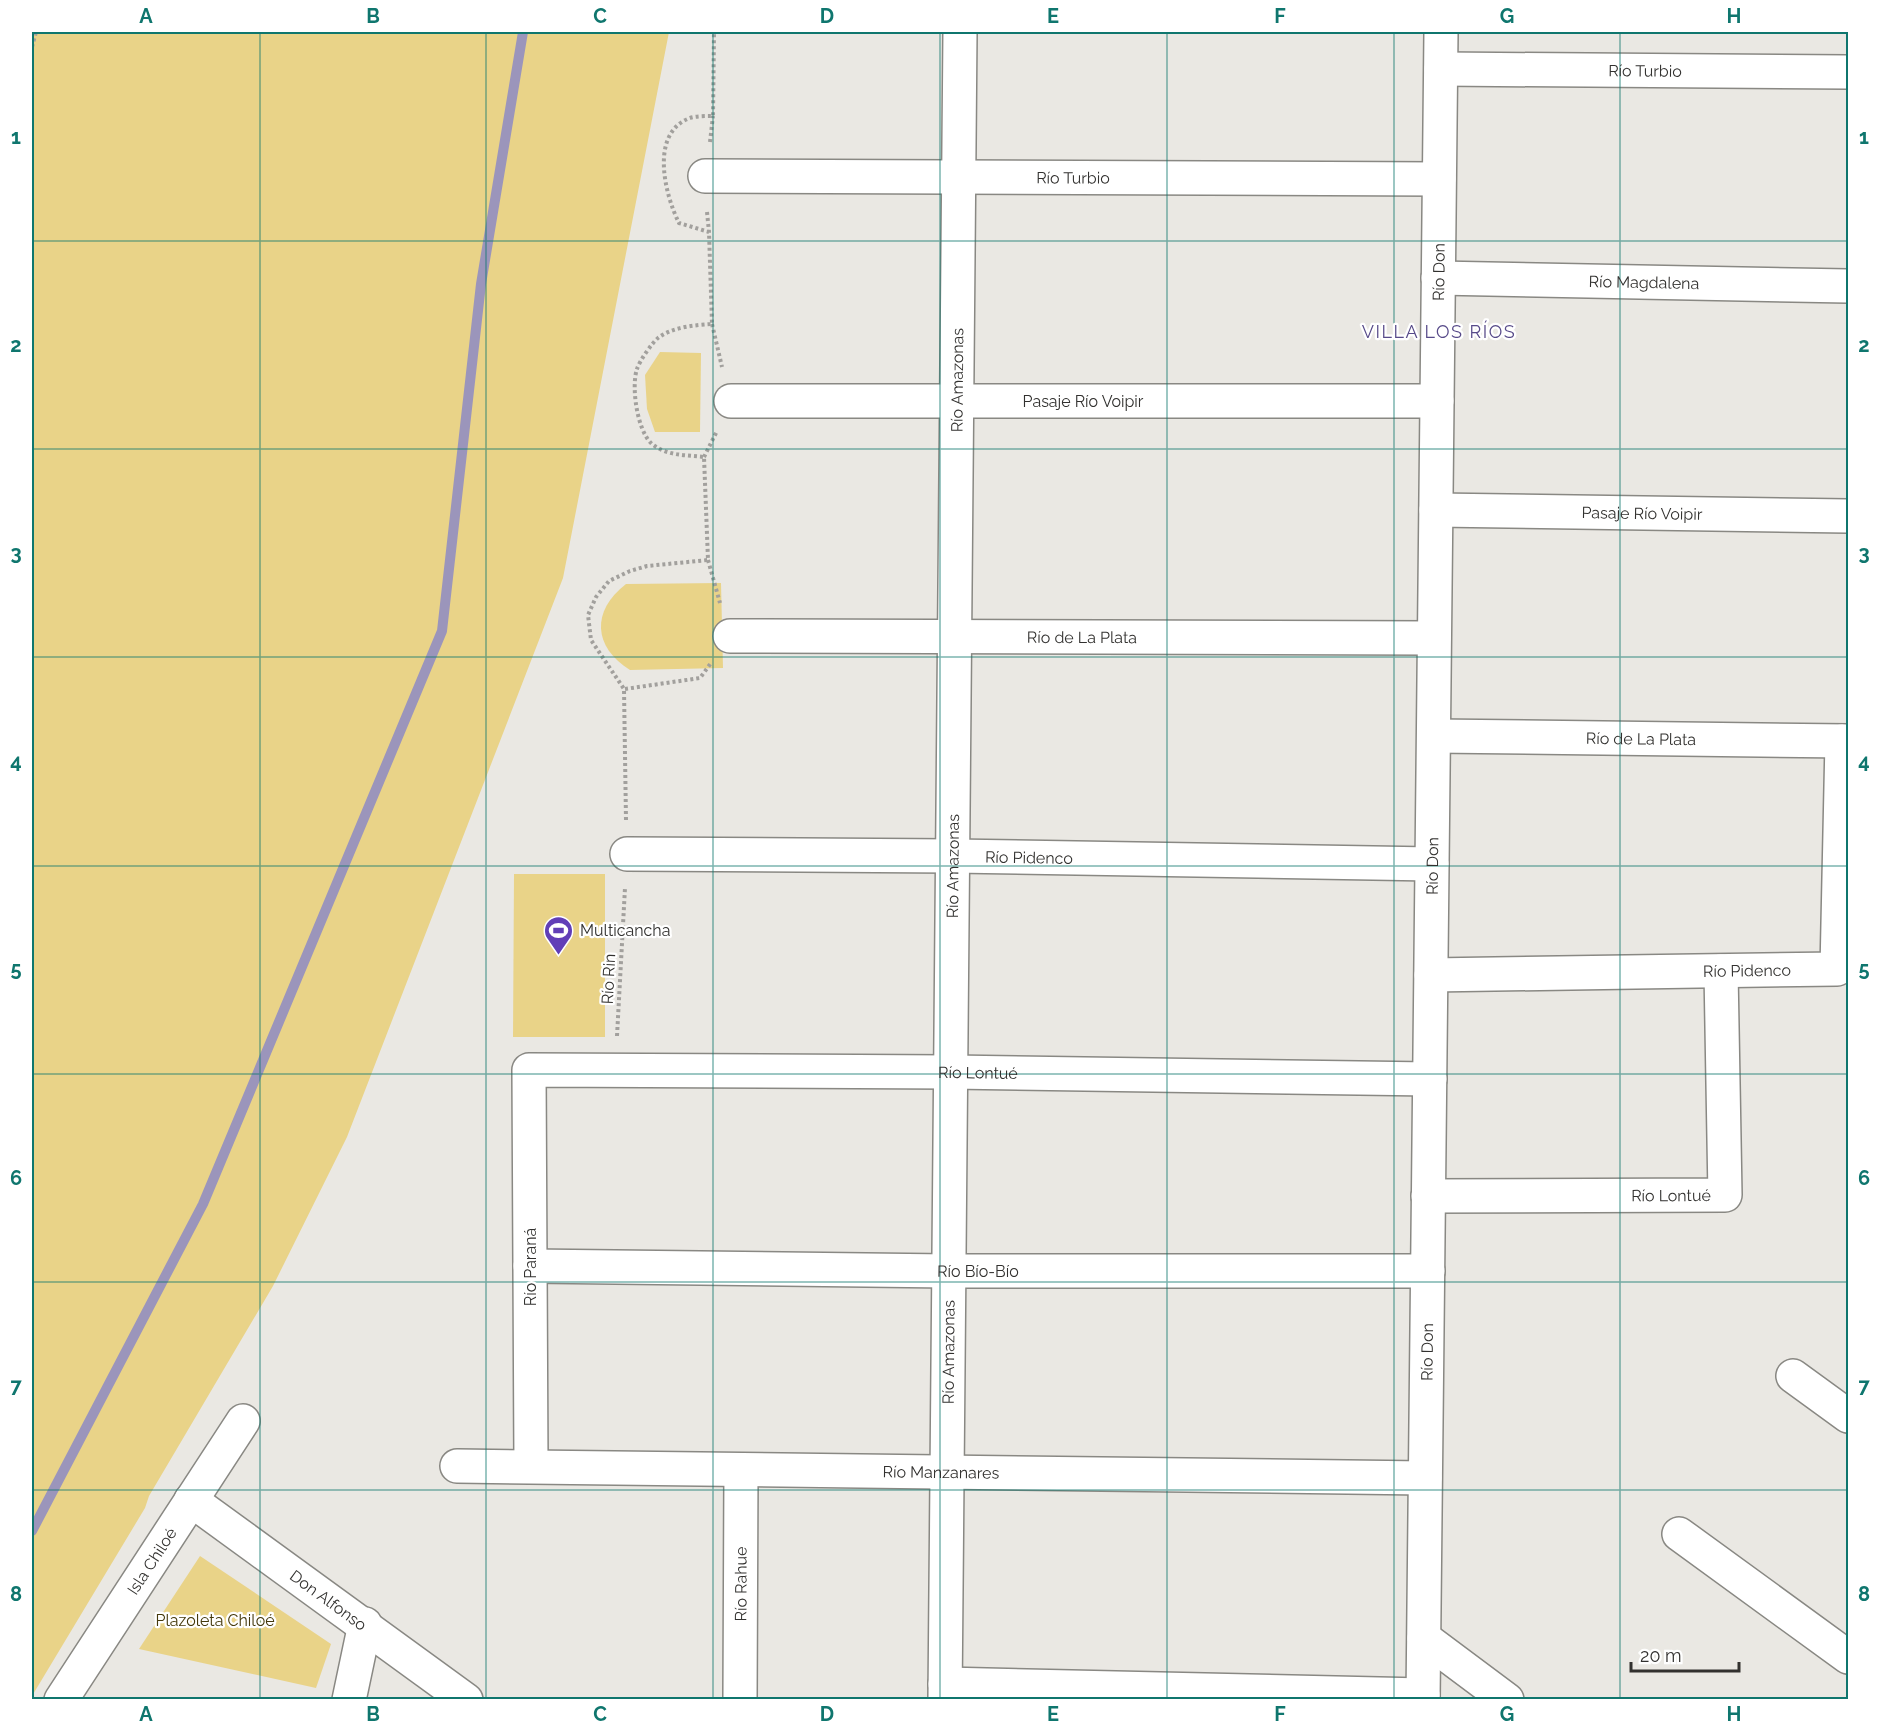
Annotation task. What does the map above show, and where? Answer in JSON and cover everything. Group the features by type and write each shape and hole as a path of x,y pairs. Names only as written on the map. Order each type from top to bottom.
{"street":[{"name":"Río Amazonas","path":"945,1692 960,32"},
{"name":"Río Don","path":"1423,1697 1441,32"},
{"name":"Río Turbio","path":"1441,69 1848,72"},
{"name":"Río Turbio","path":"705,176 1439,179"},
{"name":"Río Magdalena","path":"1438,278 1848,286"},
{"name":"Pasaje Río Voipir","path":"730,401 1437,401"},
{"name":"Pasaje Río Voipir","path":"1436,510 1848,516"},
{"name":"Río de La Plata","path":"730,636 1434,638"},
{"name":"Río de La Plata","path":"1434,736 1845,741"},
{"name":"Río Pidenco","path":"1431,975 1838,969 1845,741"},
{"name":"Río Pidenco","path":"627,854 953,856 1432,864"},
{"name":"Río Lontué","path":"1428,1196 1725,1195 1721,971"},
{"name":"Río Lontué","path":"529,1070 951,1072 1430,1079"},
{"name":"Río Paraná","path":"529,1070 531,1465"},
{"name":"Río Bío-Bío","path":"530,1266 949,1271 1428,1271"},
{"path":"1793,1376 1848,1416"},
{"name":"Isla Chiloé","path":"61,1700 243,1421"},
{"name":"Río Manzanares","path":"457,1466 531,1465 741,1470 1425,1478"},
{"name":"Río Rahue","path":"740,1700 741,1470"},
{"name":"Don Alfonso","path":"191,1500 466,1700"},
{"path":"1680,1534 1848,1656"},
{"path":"349,1700 364,1624"},
{"path":"1424,1638 1507,1700"},
{"path":"945,1692 1423,1697"}],"path":[{"path":"32,47 36,32"},
{"path":"708,560 647,566 630,571 609,581 596,597 588,615 591,640 624,689 700,678 730,636 708,560 705,457 667,453 650,442 639,422 636,406 637,369 658,338 684,327 712,324 709,232 680,223 663,173 664,156 672,132 689,118 713,116 714,32"},
{"name":"Río Rin","path":"615,1070 627,854 624,689"}],"green space":[{"path":"32,32 669,32 563,578 347,1137 273,1286 149,1496 145,1508 32,1696"},
{"path":"660,352 701,353 700,432 655,432 647,409 645,375"},
{"path":"721,583 723,668 630,670 609,651 603,640 602,617 615,595 626,584"},
{"name":"Multicancha","path":"514,874 605,874 605,1037 513,1037"},
{"name":"Plazoleta Chiloé","path":"200,1556 331,1644 316,1688 139,1649"}],"waterway":[{"path":"32,1531 203,1204 442,631 481,284 523,32"}],"place":[{"name":"Multicancha","path":"559,956"}],"district":[{"name":"VILLA LOS RÍOS","path":"1439,332"}]}
